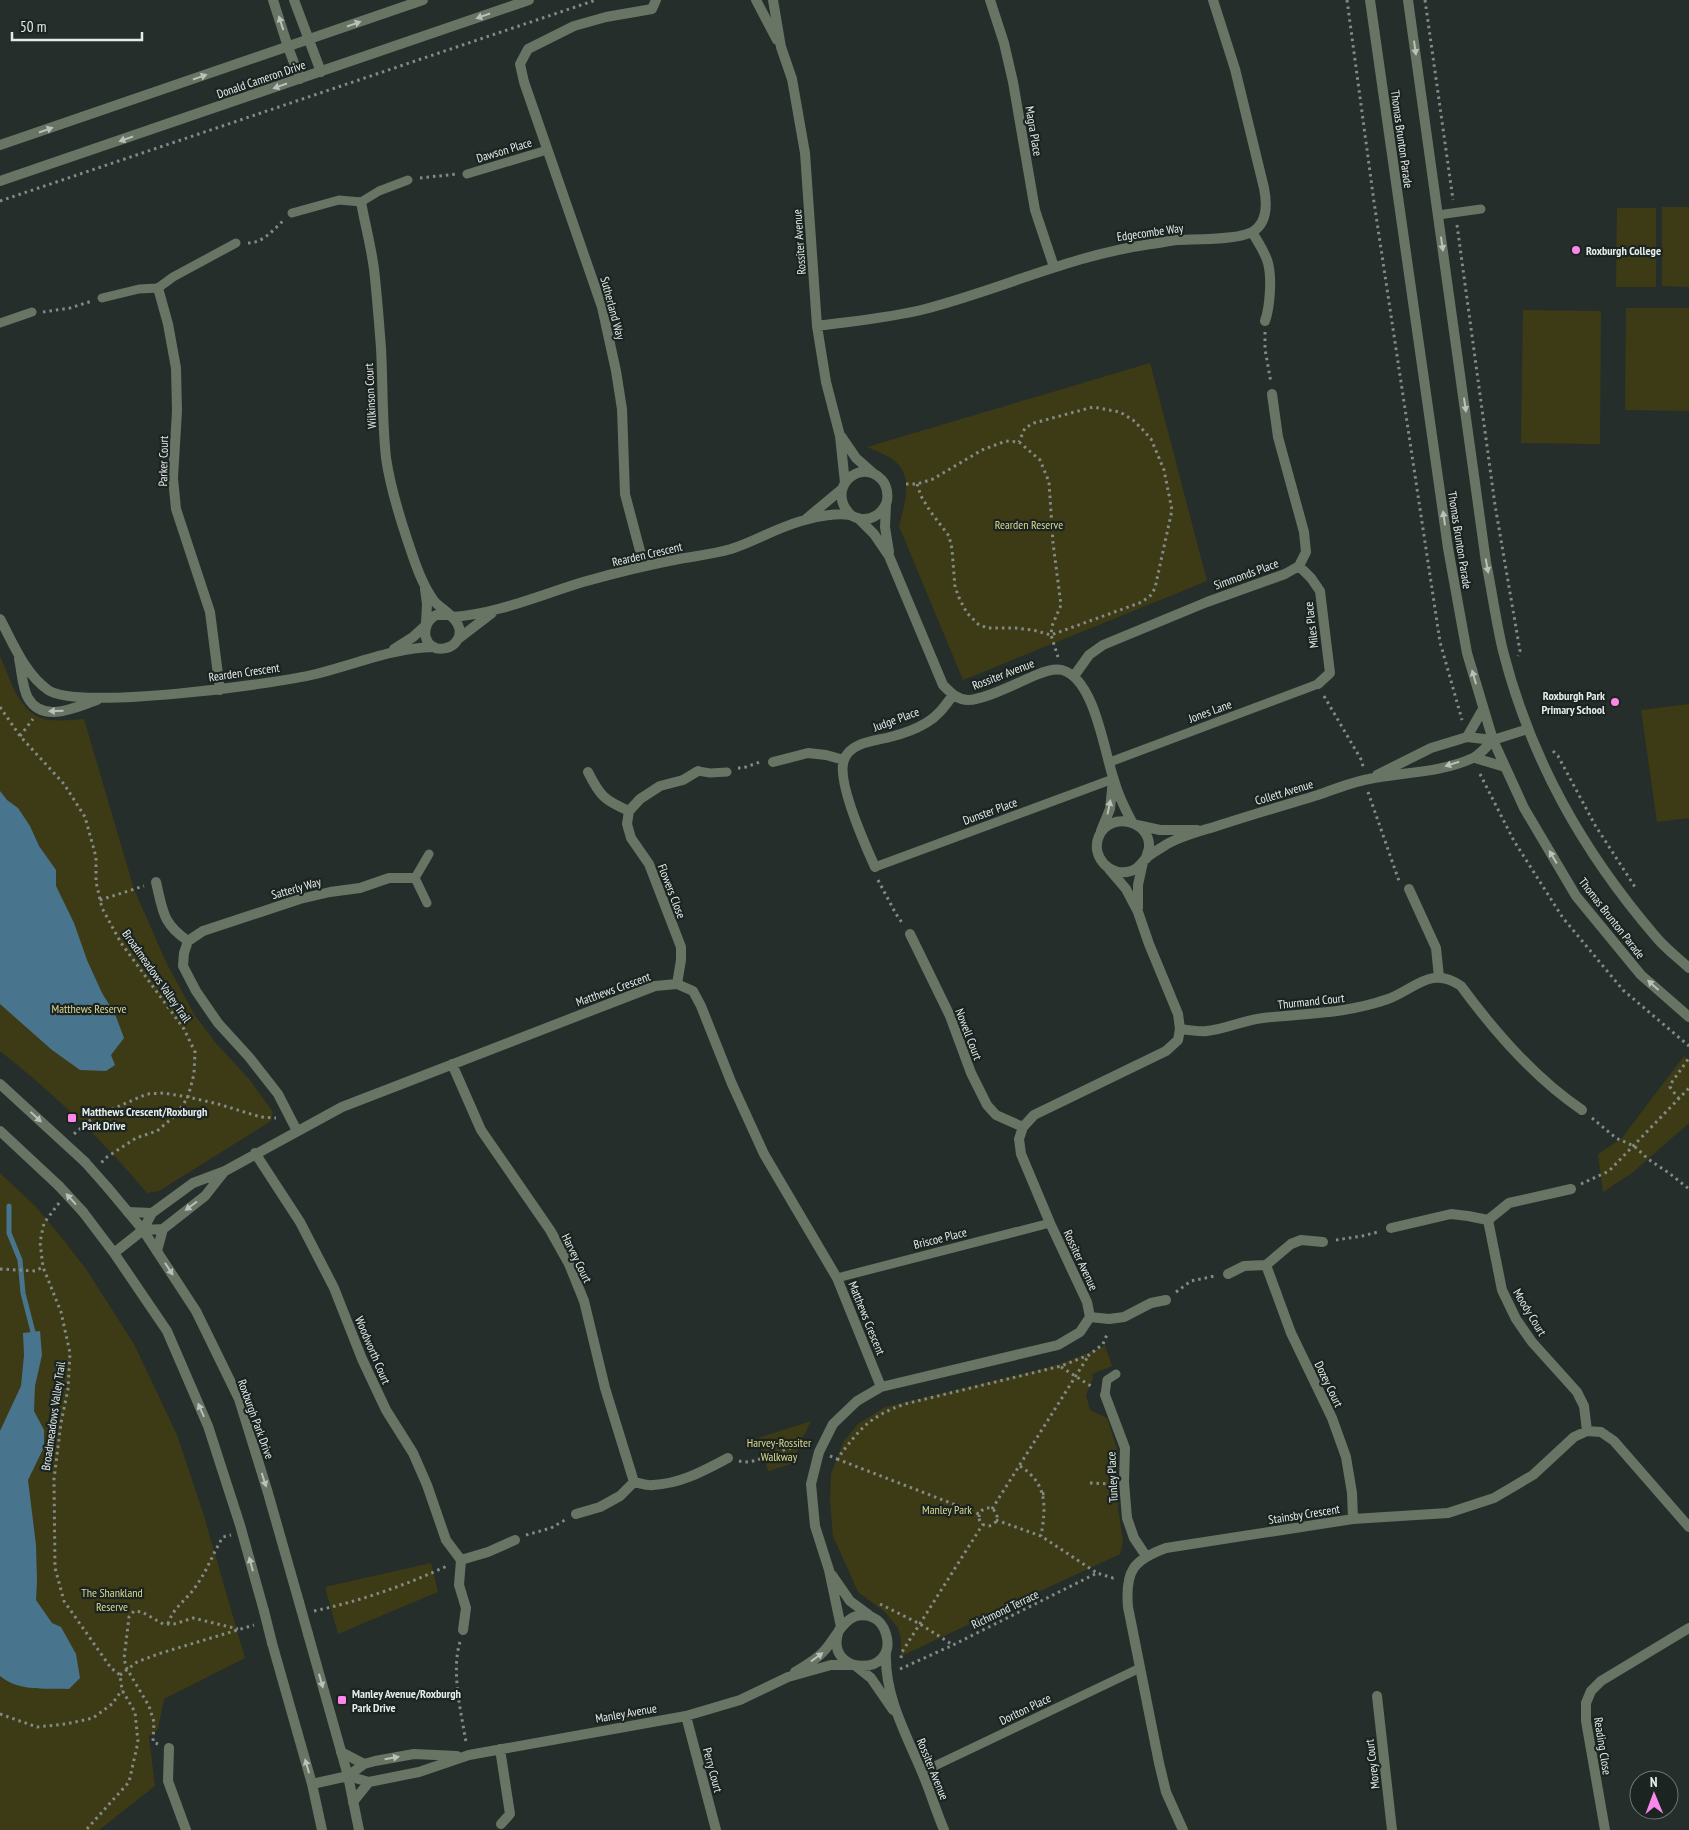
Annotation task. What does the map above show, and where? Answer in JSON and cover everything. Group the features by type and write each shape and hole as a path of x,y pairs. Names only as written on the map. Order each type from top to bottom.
{"street":[{"path":"273,0 300,79"},
{"path":"294,0 320,72"},
{"name":"Donald Cameron Drive","path":"0,145 423,0"},
{"name":"Donald Cameron Drive","path":"0,181 529,0"},
{"name":"Sutherland Way","path":"644,566 625,494 622,409 602,307 524,82 520,64 528,49 574,26 606,17 652,9 656,0"},
{"name":"Rossiter Avenue","path":"756,0 781,47 792,79 805,153 817,326 826,382 840,436 843,486"},
{"name":"Rossiter Avenue","path":"774,0 781,47"},
{"name":"Magra Place","path":"990,0 1004,43 1013,82 1035,210 1054,267"},
{"path":"1214,0 1235,69 1267,204 1263,222 1252,232 1264,252 1269,265 1270,309 1265,321"},
{"name":"Thomas Brunton Parade","path":"1370,0 1448,548 1467,653 1493,740 1524,808 1576,896 1641,975 1689,1017"},
{"name":"Thomas Brunton Parade","path":"1408,0 1486,562 1503,651 1528,729 1554,790 1596,861 1657,938 1689,968"},
{"name":"Wilkinson Court","path":"361,202 374,268 381,349 386,458 396,506 424,584 435,602 450,616"},
{"name":"Edgecombe Way","path":"817,326 925,309 1054,267 1118,249 1177,240 1238,236 1252,232"},
{"name":"Parker Court","path":"158,288 168,324 176,368 177,411 173,478 176,509 210,612 220,690"},
{"path":"1272,394 1278,437 1304,532 1306,552 1299,566"},
{"name":"Rossiter Avenue","path":"840,436 856,458 875,475"},
{"path":"889,556 884,526 888,497 887,488 882,480 875,475 862,472 849,478 843,486 842,504 874,534 889,556 943,684 953,695"},
{"name":"Rearden Crescent","path":"805,520 843,486"},
{"path":"855,517 874,517 886,506"},
{"name":"Rearden Crescent","path":"450,616 494,611 584,582 644,566 730,549 805,520 855,517"},
{"name":"Simmonds Place","path":"1074,676 1089,656 1103,645 1207,602 1285,574 1299,566"},
{"name":"Miles Place","path":"1299,566 1320,591 1330,673 1318,684"},
{"name":"Wilkinson Court","path":"424,584 427,604 426,625"},
{"name":"Rearden Crescent","path":"458,639 494,611"},
{"path":"436,615 450,616 460,629 458,639 448,648 434,647 426,638 426,625 436,615"},
{"name":"Rearden Crescent","path":"0,618 19,655 35,678 50,692 66,697 103,698 220,690 315,674 386,653 434,647"},
{"name":"Rearden Crescent","path":"386,653 413,637 426,625"},
{"name":"Rearden Crescent","path":"19,655 24,684 29,699 41,709 52,713 68,710 103,698"},
{"path":"1061,670 1074,676 1082,686 1097,718 1113,779 1134,824"},
{"name":"Rossiter Avenue","path":"953,695 967,701 981,698 1045,671 1061,670"},
{"name":"Judge Place","path":"844,760 850,752 862,744 891,737 926,723 939,714 953,695"},
{"path":"1468,737 1484,709"},
{"name":"Collett Avenue","path":"1369,779 1431,748 1468,737 1493,740 1528,729"},
{"name":"Collett Avenue","path":"1144,861 1166,844 1369,779 1438,768 1475,758 1493,740"},
{"path":"773,762 808,753 844,760 843,772 847,794 862,840 875,867"},
{"path":"1475,758 1505,767"},
{"path":"588,772 598,792 611,803 629,811 640,799 660,786 683,780 698,771"},
{"path":"1023,1127 1034,1115 1166,1051 1178,1040 1180,1029 1178,1014 1138,912 1126,888 1102,864 1098,856 1096,847 1110,809 1113,779"},
{"name":"Flowers Close","path":"629,811 627,824 631,838 648,864 681,947 677,984"},
{"path":"1100,833 1106,826 1123,820 1134,824 1143,831 1148,839 1149,848 1138,885 1138,912"},
{"name":"Collett Avenue","path":"1134,824 1160,830 1206,830"},
{"path":"1109,869 1123,873 1132,871 1144,861"},
{"name":"Satterly Way","path":"188,941 203,932 300,899 360,888 389,878 415,878"},
{"path":"156,882 164,916 174,931 188,941 184,953 183,966 196,991 218,1023 249,1056 278,1094 298,1131"},
{"path":"1409,889 1436,948 1439,977 1451,980 1461,986 1514,1050 1569,1101 1582,1110"},
{"name":"Nowell Court","path":"910,934 950,1016 971,1073 987,1104 996,1115 1023,1127"},
{"name":"Thurmand Court","path":"1180,1029 1206,1031 1261,1018 1312,1015 1349,1010 1389,998 1427,979 1439,977"},
{"name":"Matthews Crescent","path":"114,1252 143,1230 152,1214 193,1183 225,1171 342,1106 654,986 677,984 693,991 701,1006 732,1084 764,1154 837,1278 856,1321 881,1387"},
{"name":"Harvey Court","path":"452,1064 481,1130 550,1230 569,1264 584,1301 605,1388 634,1482"},
{"name":"Roxburgh Park Drive","path":"0,1084 85,1162 143,1230 196,1311 239,1399 268,1493 348,1776 359,1830"},
{"name":"Rossiter Avenue","path":"1023,1127 1019,1140 1020,1154 1087,1302 1090,1317"},
{"path":"0,1131 59,1186 83,1212 114,1252 167,1331 208,1426 242,1533 312,1784 322,1830"},
{"name":"Woodworth Court","path":"255,1153 300,1222 334,1288 362,1359 386,1410 413,1453 427,1484 446,1540 461,1560"},
{"name":"Matthews Crescent","path":"163,1229 205,1196 225,1171"},
{"path":"1391,1228 1451,1214 1488,1220 1509,1203 1571,1189"},
{"path":"128,1212 152,1214"},
{"name":"Moody Court","path":"1488,1220 1502,1290 1516,1319 1532,1342 1577,1392 1584,1406 1587,1431"},
{"path":"143,1230 163,1229 157,1252"},
{"path":"1228,1274 1244,1266 1266,1265 1291,1244 1301,1240 1323,1242"},
{"name":"Dozey Court","path":"1266,1265 1291,1333 1332,1418 1346,1457 1352,1493 1353,1519"},
{"path":"829,1570 850,1601 880,1623 885,1630 888,1638 886,1652 873,1664 864,1667 854,1665 845,1660 839,1653 836,1645 840,1628 829,1570 815,1526 812,1484 819,1452 833,1424 857,1401 881,1387 1058,1345 1080,1332 1090,1317 1124,1317 1151,1303 1166,1300"},
{"name":"Tunley Place","path":"1105,1395 1125,1448 1124,1482 1127,1518 1134,1538 1146,1556"},
{"path":"1587,1431 1601,1432 1614,1441 1689,1527"},
{"name":"Stainsby Crescent","path":"1132,1570 1146,1556 1166,1548 1353,1519 1448,1513 1494,1498 1533,1475 1574,1436 1587,1431"},
{"path":"576,1514 600,1507 620,1496 634,1482 652,1486 670,1483 688,1478 728,1458"},
{"path":"463,1630 466,1608 459,1585 461,1560 488,1552 515,1540"},
{"path":"1132,1570 1126,1588 1128,1607 1164,1785 1183,1830"},
{"path":"840,1628 852,1618 860,1616 872,1618"},
{"name":"Manley Avenue","path":"348,1776 369,1782 419,1772 466,1755 686,1716 740,1700 788,1677 823,1652 840,1628"},
{"name":"Reading Close","path":"1605,1830 1586,1722 1586,1703 1591,1691 1601,1681 1688,1628"},
{"name":"Rossiter Avenue","path":"886,1652 885,1670 897,1717"},
{"name":"Manley Avenue","path":"788,1677 831,1665 854,1665"},
{"name":"Rossiter Avenue","path":"854,1665 871,1678 897,1717 922,1772 944,1830"},
{"name":"Morey Court","path":"1377,1696 1392,1830"},
{"name":"Perry Court","path":"686,1716 716,1830"},
{"path":"169,1748 168,1781 186,1830"},
{"path":"500,1749 510,1814 501,1824"},
{"path":"341,1752 364,1764"},
{"name":"Manley Avenue","path":"312,1784 348,1776 364,1764 414,1754 466,1755"},
{"path":"354,1802 369,1782"}],"lane":[{"name":"Dawson Place","path":"467,174 547,150"},
{"path":"292,213 340,200 361,202 379,191 408,180"},
{"path":"1438,215 1481,209"},
{"path":"102,298 139,289 158,288 173,277 236,243"},
{"path":"0,323 32,312"},
{"name":"Jones Lane","path":"1110,762 1318,684"},
{"path":"698,771 710,773 727,772"},
{"name":"Dunster Place","path":"875,867 1113,779"},
{"path":"427,903 415,878 429,854"},
{"name":"Briscoe Place","path":"837,1278 1050,1223"},
{"path":"1105,1395 1107,1380 1116,1374"},
{"name":"Dorlton Place","path":"922,1772 1140,1668"}],"path":[{"path":"0,202 596,0"},
{"path":"1425,0 1453,206"},
{"path":"408,180 467,174"},
{"path":"236,243 252,243 268,236 292,213"},
{"path":"1456,224 1496,514 1520,651 1518,659"},
{"path":"32,312 51,312 102,298"},
{"path":"1265,321 1265,349 1272,394"},
{"path":"917,484 921,496 930,511 949,536 955,587 967,613 978,624 988,628 1032,630 1051,635 1142,602 1151,595 1171,523 1172,510 1164,470 1151,439 1133,420 1120,412 1093,407 1034,423 1025,428 1019,442"},
{"path":"906,484 917,484 948,472 982,450 1006,441 1019,442 1040,460 1049,482 1053,543 1061,604 1055,615 1051,635 1061,670"},
{"name":"Broadmeadows Valley Trail","path":"0,707 20,736 64,784 85,817 96,857 96,882 102,908 121,943 184,1029 195,1052 194,1074 188,1096 177,1114 157,1130 136,1138 107,1157 100,1164"},
{"path":"1552,750 1558,756 1595,825 1634,884 1636,891"},
{"path":"727,772 732,767 744,768 758,762 773,762"},
{"path":"875,867 877,879 896,914 910,934"},
{"path":"100,900 156,882"},
{"path":"1679,1099 1670,1087 1689,1058"},
{"path":"1571,1189 1609,1171 1689,1088"},
{"path":"65,1143 94,1117 147,1094 163,1093 188,1096 261,1118 279,1118 289,1114"},
{"path":"1582,1110 1616,1138 1634,1146 1648,1159 1669,1172 1689,1189"},
{"name":"Broadmeadows Valley Trail","path":"61,1201 44,1223 40,1242 43,1267 62,1312 70,1353 68,1389 61,1423 54,1479 55,1568 64,1601 111,1668 120,1675 122,1690 134,1712 138,1742 129,1782 86,1830"},
{"path":"1323,1242 1362,1236 1391,1228"},
{"path":"1,1270 35,1271 43,1267"},
{"path":"1166,1300 1191,1281 1228,1274"},
{"path":"837,1459 868,1422 885,1411 905,1404 1061,1366 1089,1355 1103,1344 1108,1332 1110,1318"},
{"path":"992,1509 1089,1355"},
{"path":"1061,1366 1105,1395"},
{"path":"728,1458 744,1463 756,1461 784,1450 803,1447 979,1514"},
{"path":"1020,1466 1030,1472 1039,1483 1044,1518 1041,1536"},
{"path":"1090,1483 1108,1484 1124,1482"},
{"path":"1042,1494 1048,1493"},
{"path":"979,1514 985,1509 992,1509"},
{"path":"979,1514 979,1520 983,1524 990,1526 996,1520 996,1514 992,1509"},
{"path":"515,1540 532,1532 551,1528 576,1514"},
{"path":"996,1520 1041,1536 1097,1573 1113,1578 1132,1570"},
{"path":"920,1624 983,1524"},
{"path":"168,1624 171,1615 195,1588 207,1570 223,1538 242,1533"},
{"name":"Richmond Terrace","path":"920,1624 902,1652 898,1670 953,1645 1097,1573"},
{"path":"874,1602 920,1624 953,1645"},
{"path":"169,1748 152,1742 154,1722 149,1706 127,1669 124,1659 129,1617 134,1612 142,1612 163,1624 174,1624 193,1618 238,1629"},
{"path":"463,1630 456,1654 466,1755"},
{"path":"0,1714 37,1727 66,1724 93,1718 112,1704 122,1690"}],"green space":[{"path":"1662,207 1689,207 1689,287 1662,286"},
{"path":"1617,208 1656,208 1656,287 1616,287"},
{"path":"1626,308 1689,308 1689,411 1625,410"},
{"path":"1523,310 1601,311 1600,444 1521,443"},
{"name":"Rearden Reserve","path":"1150,363 1207,581 963,680 899,526 906,492 905,476 896,462 882,453 867,447"},
{"name":"Matthews Reserve","path":"0,656 17,696 30,712 49,720 84,719 134,889 166,962 194,1014 215,1042 249,1079 273,1112 271,1121 159,1191 147,1193 77,1118 0,1051"},
{"path":"1689,704 1689,818 1657,822 1641,710"},
{"path":"1684,1056 1689,1060 1689,1123 1632,1173 1603,1192 1598,1154 1622,1138"},
{"name":"The Shankland Reserve","path":"0,1173 35,1206 58,1233 86,1269 134,1344 177,1435 204,1516 245,1658 164,1699 158,1729 149,1737 155,1786 99,1830 0,1830"},
{"name":"Manley Park","path":"1105,1346 1112,1366 1092,1374 1093,1378 1086,1395 1090,1410 1107,1418 1118,1452 1118,1507 1123,1542 1120,1554 901,1656 901,1639 898,1628 885,1612 858,1592 833,1536 830,1499 831,1474 844,1441 858,1424 885,1407 1035,1371 1063,1363"},
{"name":"Harvey-Rossiter Walkway","path":"811,1421 799,1445 794,1463 768,1471 758,1438"},
{"path":"431,1563 438,1592 338,1634 325,1587"}],"water":[{"path":"0,791 7,800 18,808 30,826 39,846 56,870 56,886 74,923 87,960 102,993 115,1014 124,1038 111,1055 115,1065 106,1071 80,1070 52,1050 0,1004"},
{"path":"40,1331 42,1355 35,1386 34,1411 44,1430 44,1447 28,1480 36,1545 36,1600 52,1623 61,1627 76,1654 80,1678 69,1689 24,1687 16,1685 0,1676 0,1431 21,1386 24,1355 23,1333"}],"waterway":[{"path":"9,1206 9,1233 20,1260 23,1293 33,1332"}],"place":[{"name":"Roxburgh College","path":"1576,250"},
{"name":"Roxburgh Park Primary School","path":"1615,702"},
{"name":"Matthews Crescent/Roxburgh Park Drive","path":"72,1118"},
{"name":"Manley Avenue/Roxburgh Park Drive","path":"342,1700"}]}
